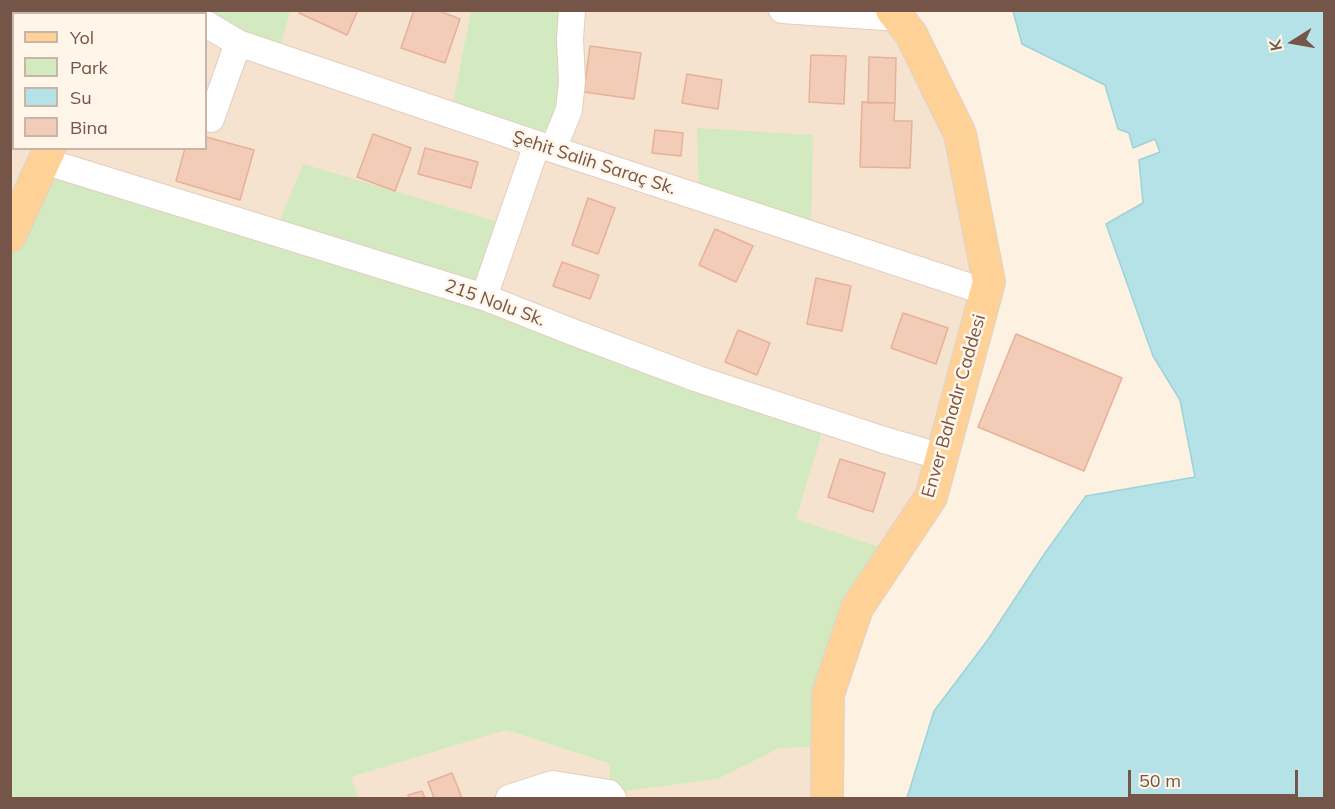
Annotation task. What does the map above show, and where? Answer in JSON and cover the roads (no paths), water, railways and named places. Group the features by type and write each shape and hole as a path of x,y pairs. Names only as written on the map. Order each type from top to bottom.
{"main road":[{"name":"Enver Bahadır Caddesi","path":"827,798 828,694 857,608 931,497 989,282 960,134 911,34 895,14"},
{"path":"10,236 47,155"}],"street":[{"path":"484,297 545,147 569,110 572,81 570,39 573,10"},
{"path":"782,10 895,14"},
{"name":"Şehit Salih Saraç Sk.","path":"207,25 238,43 986,292"},
{"path":"211,120 238,43"},
{"name":"215 Nolu Sk.","path":"47,155 484,297 698,379 942,457"},
{"path":"522,796 554,784 609,793 613,798"}],"water":[{"path":"1013,11 1324,11 1324,798 907,798 934,711 987,641 1086,496 1195,477 1180,400 1153,356 1106,224 1143,203 1139,160 1160,152 1155,139 1133,148 1129,133 1118,129 1105,85 1022,44"}]}
